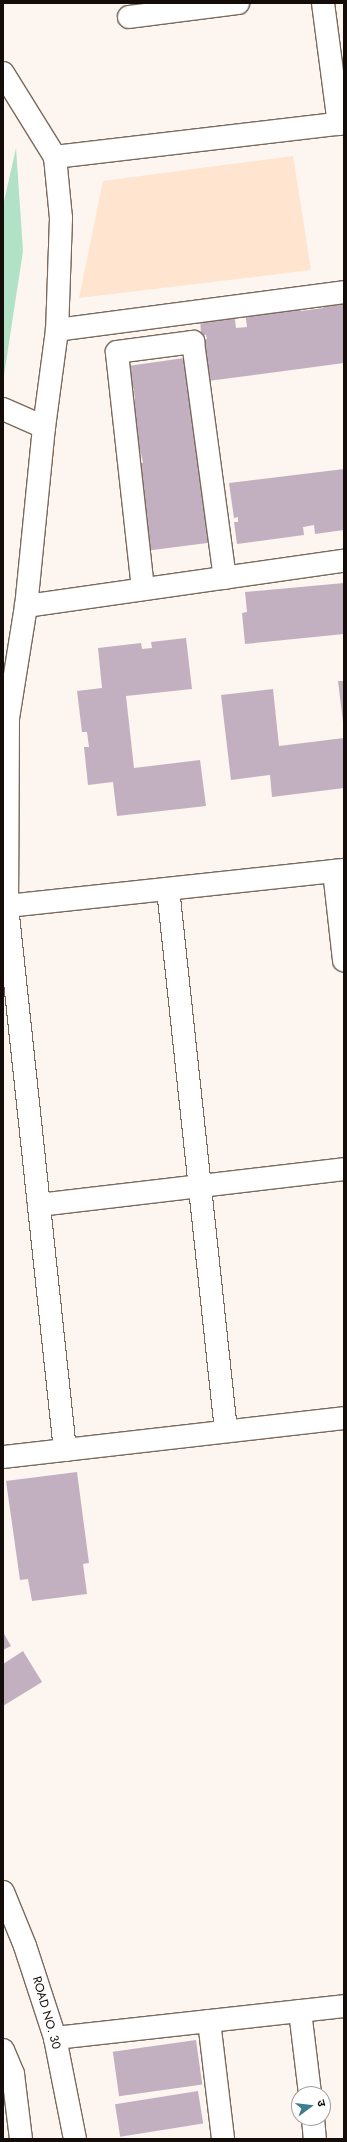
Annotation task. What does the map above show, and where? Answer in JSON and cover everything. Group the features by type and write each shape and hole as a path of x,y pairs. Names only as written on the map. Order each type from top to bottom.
{"street":[{"path":"129,17 238,3"},
{"path":"55,157 341,124 323,3"},
{"path":"3,73 55,157 61,218 57,330 44,427 26,606 8,718 5,907 65,1450"},
{"path":"57,330 344,292"},
{"path":"143,589 117,352 193,342 225,578"},
{"path":"3,409 44,427"},
{"path":"26,606 344,560"},
{"path":"5,907 339,870 344,960"},
{"path":"168,889 226,1431"},
{"path":"39,1205 344,1169"},
{"path":"3,1457 344,1418"},
{"name":"ROAD NO. 30","path":"3,1892 25,1946 55,2038 75,2139"},
{"path":"55,2038 344,2006"},
{"path":"300,2011 309,2086"},
{"path":"209,2021 223,2139"},
{"path":"5,2059 12,2074 22,2139"},
{"path":"314,2126 315,2139"}],"shaded area":[{"path":"293,156 311,270 79,298 103,181"}],"green space":[{"path":"16,148 23,251 3,382 3,206"}],"building":[{"path":"344,298 344,363 208,381 202,340 207,339 206,335 201,335 200,316 234,312 236,328 247,327 245,311 300,303 301,311 323,308 322,301"},
{"path":"191,357 215,542 145,551 141,524 148,523 147,515 140,516 133,464 143,463 141,453 132,454 125,406 135,405 134,389 123,391 121,367"},
{"path":"344,469 344,530 315,534 314,525 303,527 304,535 237,544 234,522 238,522 238,517 234,518 229,483"},
{"path":"344,583 344,634 245,644 242,613 247,612 245,592"},
{"path":"186,638 192,689 126,696 134,768 200,760 206,806 117,816 113,782 88,785 84,747 89,747 87,732 82,732 77,691 102,688 98,648 141,643 142,649 152,648 151,642"},
{"path":"338,681 344,681 344,722 343,722"},
{"path":"273,689 279,746 344,738 344,788 272,797 270,775 231,780 221,695"},
{"path":"77,1472 89,1563 83,1564 87,1594 32,1601 28,1579 20,1580 6,1481"},
{"path":"3,1632 11,1646 3,1650"},
{"path":"23,1651 42,1682 3,1706 3,1664"},
{"path":"196,2040 202,2085 119,2096 113,2052"},
{"path":"198,2091 203,2124 120,2137 115,2104"}]}
